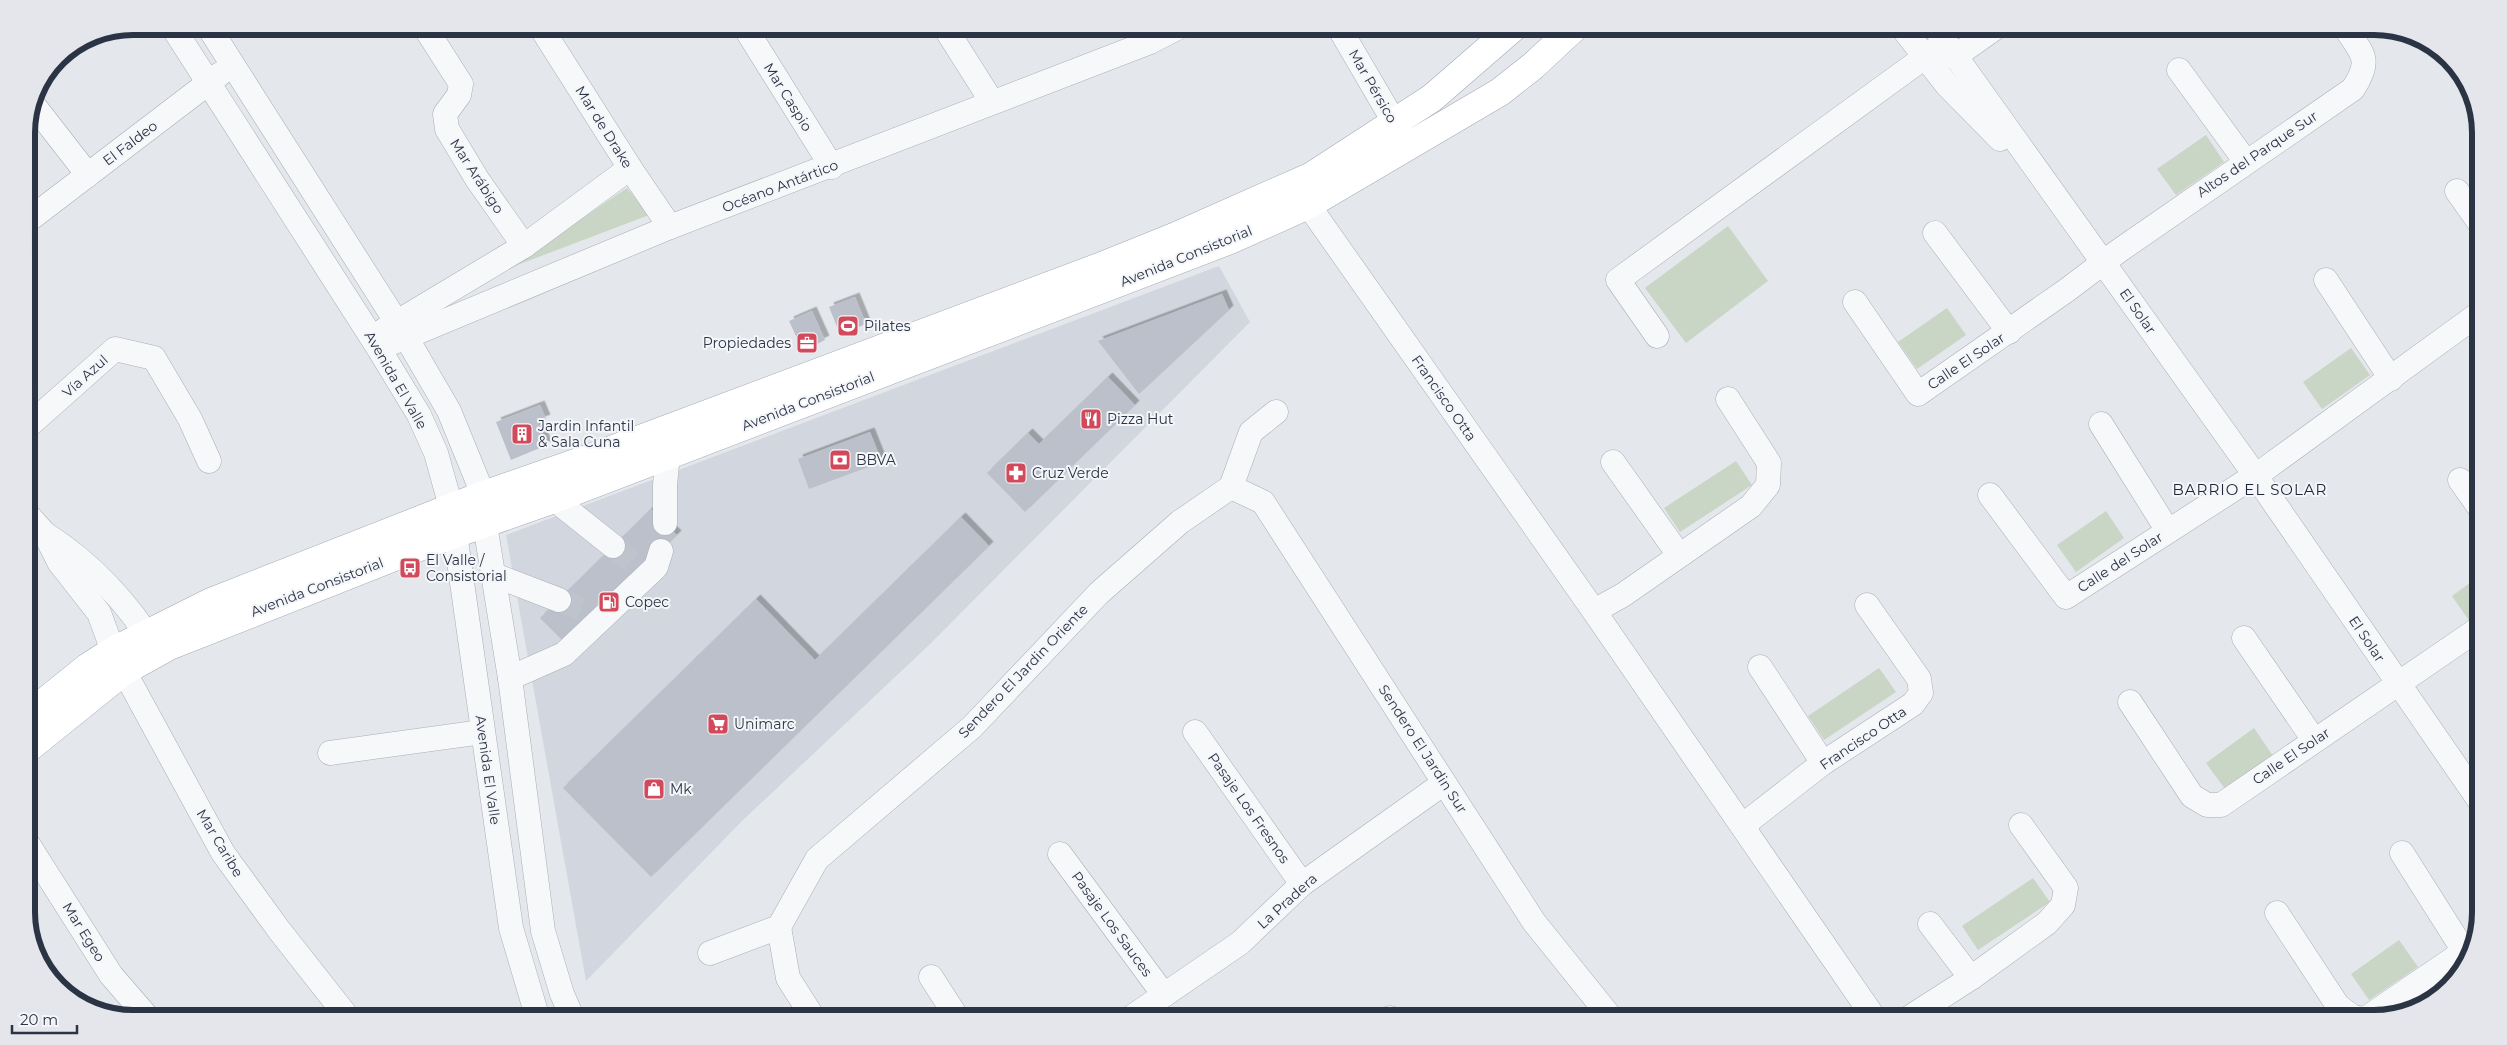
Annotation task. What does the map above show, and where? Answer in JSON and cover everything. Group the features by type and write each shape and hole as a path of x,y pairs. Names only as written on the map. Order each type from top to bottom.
{"main road":[{"name":"Avenida Consistorial","path":"1401,135 1505,35"},
{"name":"Avenida Consistorial","path":"484,508 554,499 1230,240 1401,135 1500,92 1533,66 1566,35"},
{"name":"Avenida Consistorial","path":"35,741 119,661 152,643 210,602 453,520 484,508 587,459 1102,266 1174,237 1301,195"},
{"name":"Avenida Consistorial","path":"35,710 88,668 119,661"}],"street":[{"name":"Avenida El Valle","path":"177,35 207,84 375,343 422,422 436,453 453,520 511,928 535,1010"},
{"name":"Avenida El Valle","path":"214,35 401,330 449,411 478,482 484,508 510,678 543,931 562,994 569,1010"},
{"name":"Mar Arábigo","path":"430,35 461,84 459,95 445,114 447,129 477,179 524,246"},
{"name":"Mar de Drake","path":"546,35 630,168 670,227"},
{"name":"Mar Caspio","path":"750,35 832,167"},
{"path":"950,35 992,102"},
{"name":"Océano Antártico","path":"375,343 401,330 832,167 992,102 1143,35"},
{"name":"Mar Pérsico","path":"1343,35 1401,135"},
{"name":"El Solar","path":"1907,35 1924,58 1947,84 2056,195"},
{"path":"1657,336 1618,280 1944,42 1968,35"},
{"name":"Altos del Parque Sur","path":"2104,262 2353,89 2362,74 2365,64 2363,55 2350,35"},
{"name":"El Solar","path":"1944,42 2056,195 2255,475 2472,790"},
{"name":"El Faldeo","path":"35,215 232,65"},
{"path":"2179,70 2246,162"},
{"path":"37,111 88,175"},
{"name":"Océano Antártico","path":"401,330 524,246 630,168"},
{"path":"2458,191 2472,212"},
{"name":"Francisco Otta","path":"1301,195 1594,611 1869,1010"},
{"path":"1935,233 2009,332"},
{"name":"Calle El Solar","path":"1854,302 1918,394 2009,332 2104,262"},
{"path":"2326,280 2391,378"},
{"path":"2255,475 2472,319"},
{"name":"Vía Azul","path":"35,420 115,349 154,358 190,419 209,462"},
{"path":"1594,611 1623,595 1679,554 1751,506 1768,484 1769,463 1728,400"},
{"path":"1231,487 1250,432 1276,412"},
{"path":"2101,424 2168,531"},
{"path":"665,523 665,485 668,454"},
{"path":"1613,462 1679,554"},
{"name":"Calle del Solar","path":"1990,495 2066,597 2255,475"},
{"path":"2460,480 2472,497"},
{"name":"Sendero El Jardin Sur","path":"1231,487 1263,502 1534,922 1605,1010"},
{"name":"Sendero El Jardin Oriente","path":"778,927 817,859 972,727 1099,593 1180,522 1231,487"},
{"path":"554,499 613,546"},
{"path":"35,523 45,534 71,550 135,617 152,643"},
{"path":"45,534 58,562 99,613 119,661"},
{"path":"510,678 564,654 645,572 656,567 661,551"},
{"path":"494,575 559,600"},
{"name":"Francisco Otta","path":"1745,828 1751,819 1823,763 1913,704 1921,693 1919,679 1867,605"},
{"name":"Calle El Solar","path":"2130,702 2192,796 2207,805 2221,805 2472,633"},
{"path":"2244,638 2314,740"},
{"name":"Mar Caribe","path":"119,661 223,853 279,930 342,1010"},
{"path":"1760,666 1823,763"},
{"path":"330,752 482,732"},
{"name":"Pasaje Los Fresnos","path":"1195,732 1302,884"},
{"name":"La Pradera","path":"1142,1010 1240,943 1302,884 1444,783"},
{"path":"1921,1010 1971,978 2047,923 2063,905 2066,888 2021,825"},
{"path":"2402,853 2467,944"},
{"name":"Pasaje Los Sauces","path":"1060,854 1164,995"},
{"name":"Mar Egeo","path":"35,855 111,975 141,1010"},
{"path":"2277,913 2338,1006 2343,1010"},
{"path":"1930,924 1971,978"},
{"path":"710,953 778,927 788,978 808,1010"},
{"path":"2378,1010 2465,950"},
{"path":"931,977 952,1010"}],"shaded area":[{"path":"1219,266 1250,322 928,646 742,821 586,981 506,535"}],"green space":[{"path":"2206,135 2224,162 2176,195 2157,169"},
{"path":"627,188 649,215 507,269"},
{"path":"1728,226 1768,281 1686,343 1645,288"},
{"path":"1947,308 1966,335 1917,369 1898,342"},
{"path":"2351,348 2370,375 2322,409 2303,382"},
{"path":"1736,461 1752,485 1680,532 1664,508"},
{"path":"2106,511 2124,538 2076,572 2057,545"},
{"path":"2472,582 2472,621 2470,622 2452,596"},
{"path":"1879,668 1896,692 1824,740 1808,716"},
{"path":"2254,728 2273,756 2225,789 2206,763"},
{"path":"2033,878 2050,902 1978,950 1962,926"},
{"path":"2399,940 2418,967 2369,1000 2351,974"}],"building":[{"path":"1222,294 1229,310 1139,394 1098,341"},
{"path":"855,297 866,324 840,334 829,307"},
{"path":"812,311 825,340 803,351 789,321"},
{"path":"1108,377 1135,405 1025,512 987,473 1028,433 1039,444"},
{"name":"Jardin Infantil & Sala Cuna","path":"540,405 546,419 538,422 547,445 511,460 496,422"},
{"name":"BBVA","path":"870,432 882,462 809,489 798,459"},
{"path":"651,509 677,535 566,644 540,618"},
{"name":"Unimarc","path":"961,517 989,546 651,877 563,788 756,599 815,660"}],"tunnel":[{"path":"613,546 642,570"},
{"path":"559,600 596,614"}],"place":[{"name":"Pilates","path":"848,326"},
{"name":"Propiedades","path":"807,343"},
{"name":"Pizza Hut","path":"1091,419"},
{"name":"Jardin Infantil & Sala Cuna","path":"522,434"},
{"name":"BBVA","path":"840,460"},
{"name":"Cruz Verde","path":"1016,473"},
{"name":"El Valle / Consistorial","path":"410,568"},
{"name":"Copec","path":"609,602"},
{"name":"Unimarc","path":"718,724"},
{"name":"Mk","path":"654,789"}],"district":[{"name":"BARRIO EL SOLAR","path":"2250,489"}]}
